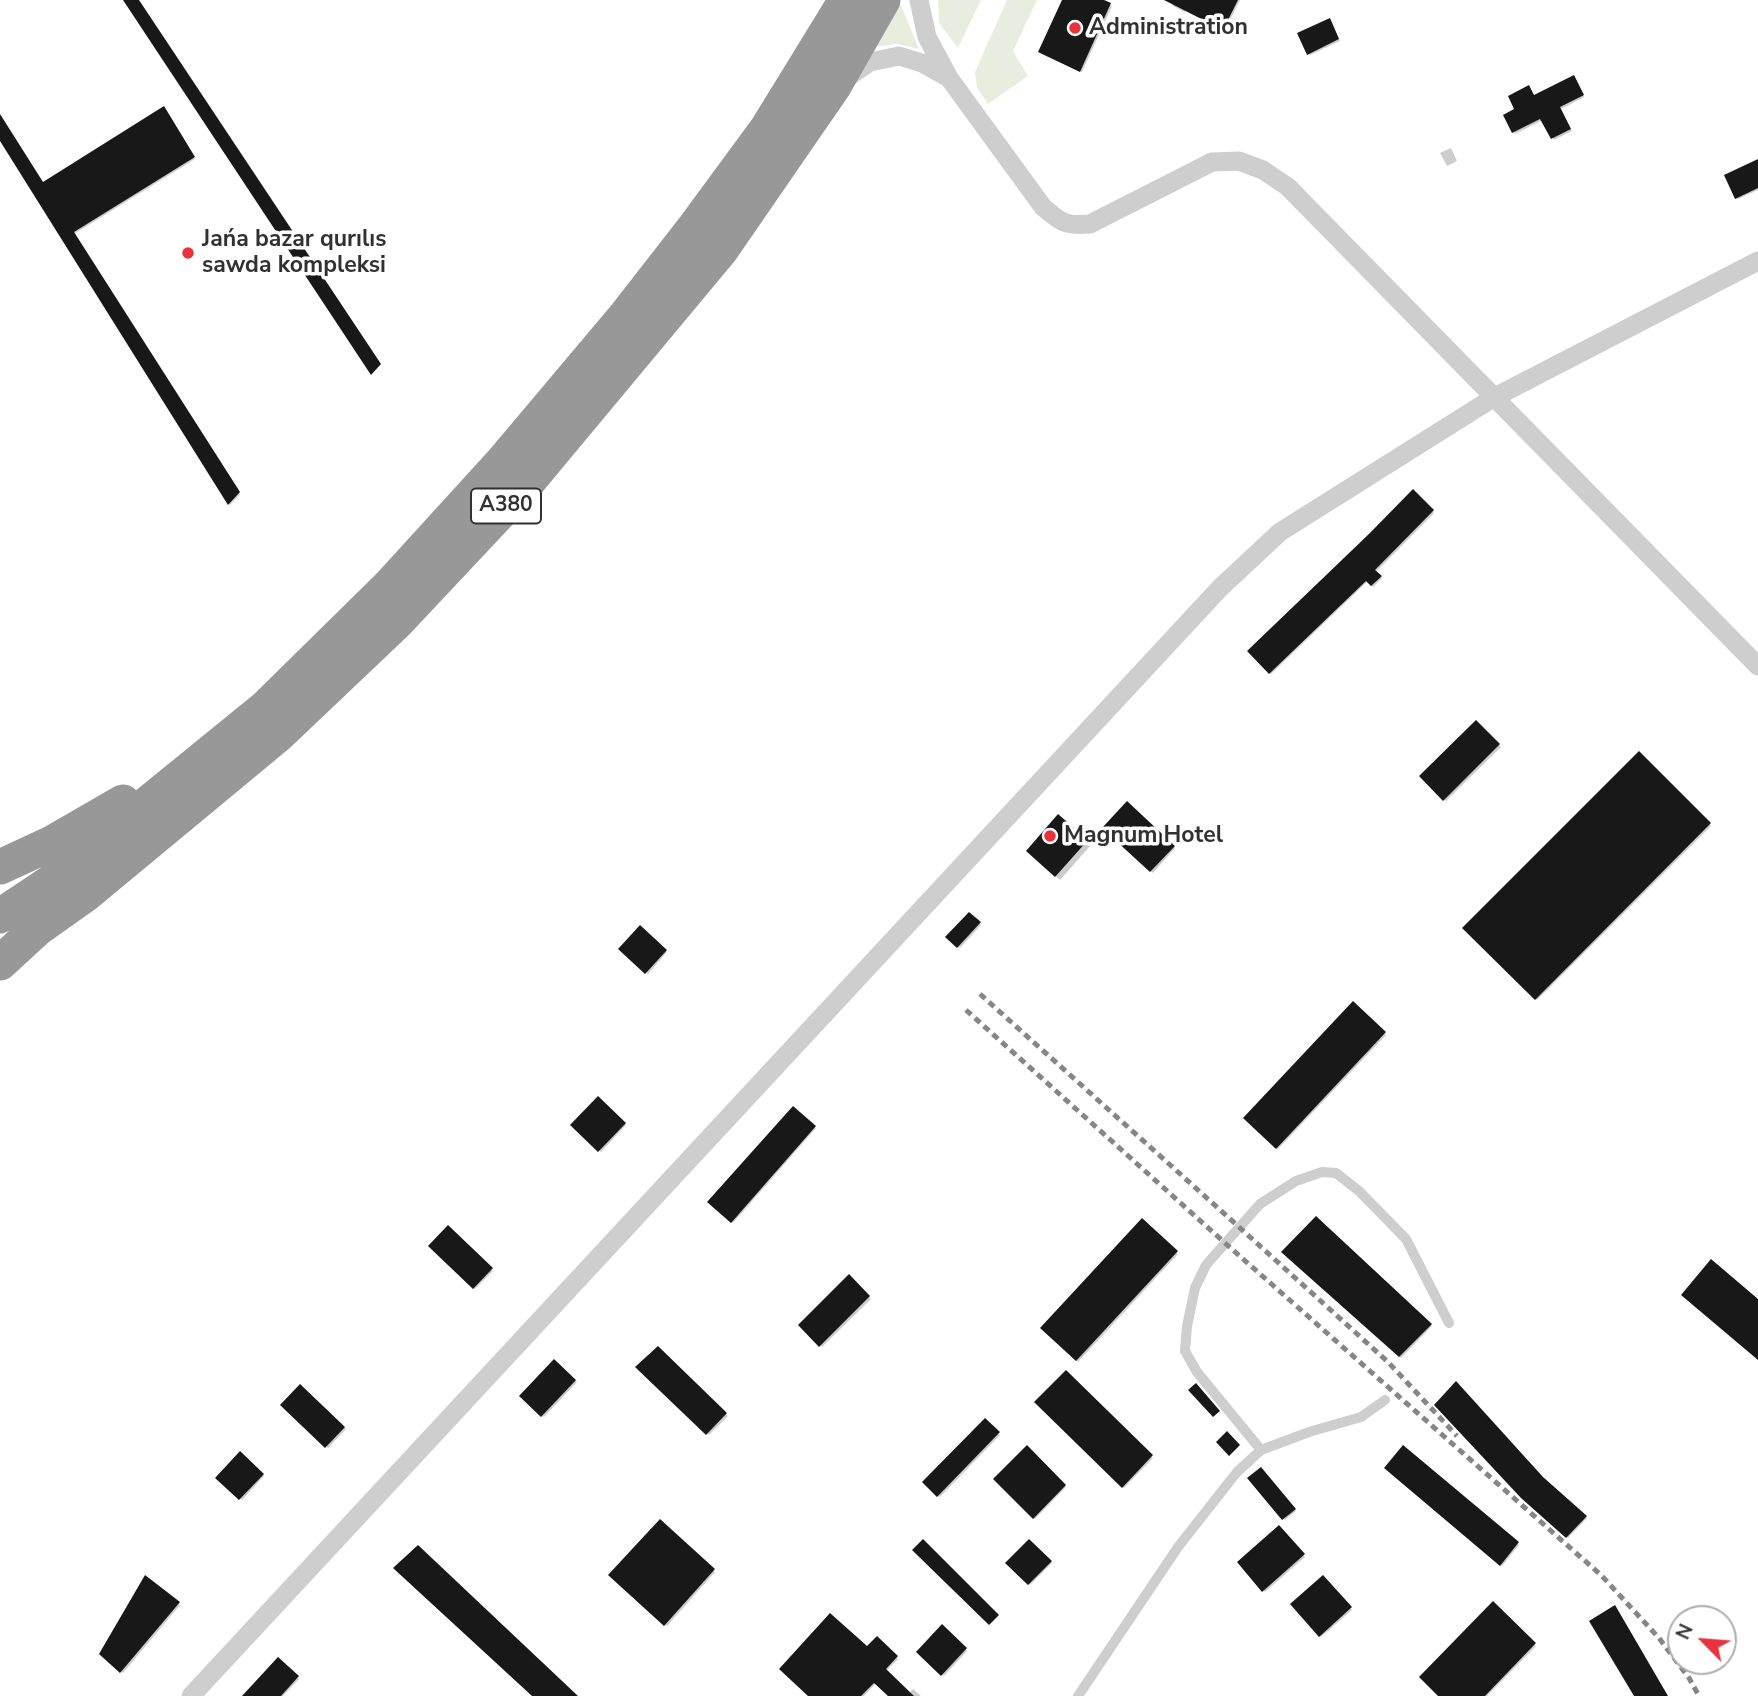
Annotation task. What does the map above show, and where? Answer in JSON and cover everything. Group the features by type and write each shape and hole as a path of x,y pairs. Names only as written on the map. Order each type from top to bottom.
{"highway":[{"name":"A380","path":"0,953 85,895 278,735 397,622 522,489 721,250 768,127 846,0"},
{"name":"A380","path":"0,916 51,882 266,707 389,586 494,471 626,315 741,192 834,86 883,0"},
{"path":"0,867 52,843 205,756"},
{"path":"0,963 37,929"}],"street":[{"path":"919,0 927,37 949,78 1043,207 1057,219 1072,225 1090,225 1212,162 1239,161 1263,170 1288,187 1758,666"},
{"path":"834,86 870,62 899,56 922,63 949,78"},
{"path":"191,1696 1220,588 1280,532 1493,398 1758,261"}],"lane":[{"path":"1261,1450 1197,1372 1185,1351 1195,1288 1206,1265 1260,1204 1296,1181 1322,1172 1336,1173 1359,1191 1406,1239 1449,1323"},
{"path":"1079,1696 1178,1546 1237,1472 1261,1450 1361,1416 1385,1400"}],"green space":[{"path":"938,0 981,0 958,48 939,23"},
{"path":"1007,0 1037,0 1013,51 1028,76 988,104 977,87 975,72"},
{"path":"900,3 919,49 897,44 873,47"}],"building":[{"path":"123,0 139,0 381,364 371,375"},
{"name":"Administration","path":"1062,0 1104,0 1111,3 1080,72 1038,52"},
{"path":"1164,0 1238,0 1223,30"},
{"path":"1330,18 1339,39 1307,55 1297,33"},
{"path":"1574,75 1584,95 1560,107 1571,129 1551,139 1540,119 1512,133 1503,115 1514,109 1508,96 1529,85 1534,95"},
{"path":"164,106 195,157 74,232 240,492 228,505 0,141 0,114 43,182"},
{"path":"1758,159 1758,188 1735,199 1724,175"},
{"path":"1413,489 1434,510 1375,570 1382,576 1371,586 1366,581 1269,674 1247,651"},
{"path":"1476,720 1500,744 1443,801 1419,776"},
{"path":"1639,751 1711,823 1535,1000 1462,928"},
{"path":"1127,801 1175,846 1150,872 1102,828"},
{"path":"1058,814 1088,840 1055,877 1026,851"},
{"path":"969,912 981,922 957,948 945,937"},
{"path":"640,925 667,950 645,974 618,949"},
{"path":"1353,1001 1386,1032 1276,1149 1243,1118"},
{"path":"598,1096 626,1123 598,1152 570,1125"},
{"path":"793,1106 816,1126 731,1223 707,1202"},
{"path":"1316,1216 1432,1324 1399,1357 1281,1252"},
{"path":"1142,1218 1178,1251 1076,1361 1040,1328"},
{"path":"448,1225 493,1268 473,1289 428,1246"},
{"path":"1711,1259 1758,1299 1758,1360 1681,1295"},
{"path":"849,1274 870,1296 819,1347 798,1325"},
{"path":"658,1346 727,1413 706,1435 635,1367"},
{"path":"554,1359 576,1380 541,1417 519,1396"},
{"path":"1066,1370 1153,1455 1122,1488 1034,1402"},
{"path":"1456,1381 1543,1477 1587,1516 1566,1538 1521,1498 1434,1405"},
{"path":"1196,1383 1220,1411 1213,1417 1188,1390"},
{"path":"300,1384 345,1427 325,1448 280,1405"},
{"path":"985,1418 1000,1432 937,1497 922,1482"},
{"path":"1227,1431 1240,1445 1229,1456 1216,1442"},
{"path":"1027,1445 1066,1485 1033,1519 993,1479"},
{"path":"1403,1445 1519,1542 1500,1566 1384,1468"},
{"path":"240,1451 264,1474 239,1500 215,1478"},
{"path":"1261,1467 1296,1509 1282,1520 1247,1478"},
{"path":"660,1519 715,1569 664,1626 608,1575"},
{"path":"1279,1525 1305,1554 1262,1592 1237,1562"},
{"path":"923,1539 999,1615 989,1625 912,1550"},
{"path":"1029,1539 1052,1561 1028,1585 1005,1563"},
{"path":"418,1545 578,1696 532,1696 393,1568"},
{"path":"145,1575 180,1602 120,1673 99,1654"},
{"path":"1323,1575 1352,1607 1319,1637 1290,1604"},
{"path":"1493,1601 1536,1643 1485,1696 1438,1696 1419,1677"},
{"path":"1615,1605 1668,1696 1634,1696 1589,1621"},
{"path":"830,1613 867,1646 877,1636 898,1656 886,1669 914,1696 888,1696 874,1683 861,1696 808,1696 779,1669"},
{"path":"942,1624 967,1648 941,1676 916,1652"},
{"path":"278,1657 299,1676 281,1696 242,1696"}],"railway":[{"path":"980,994 1388,1362 1457,1436"},
{"path":"966,1010 1601,1575 1659,1638 1699,1696"}],"place":[{"name":"Administration","path":"1075,28"},
{"name":"Jańa bazar qurılıs sawda kompleksi","path":"188,253"},
{"name":"Magnum Hotel","path":"1050,836"}]}
